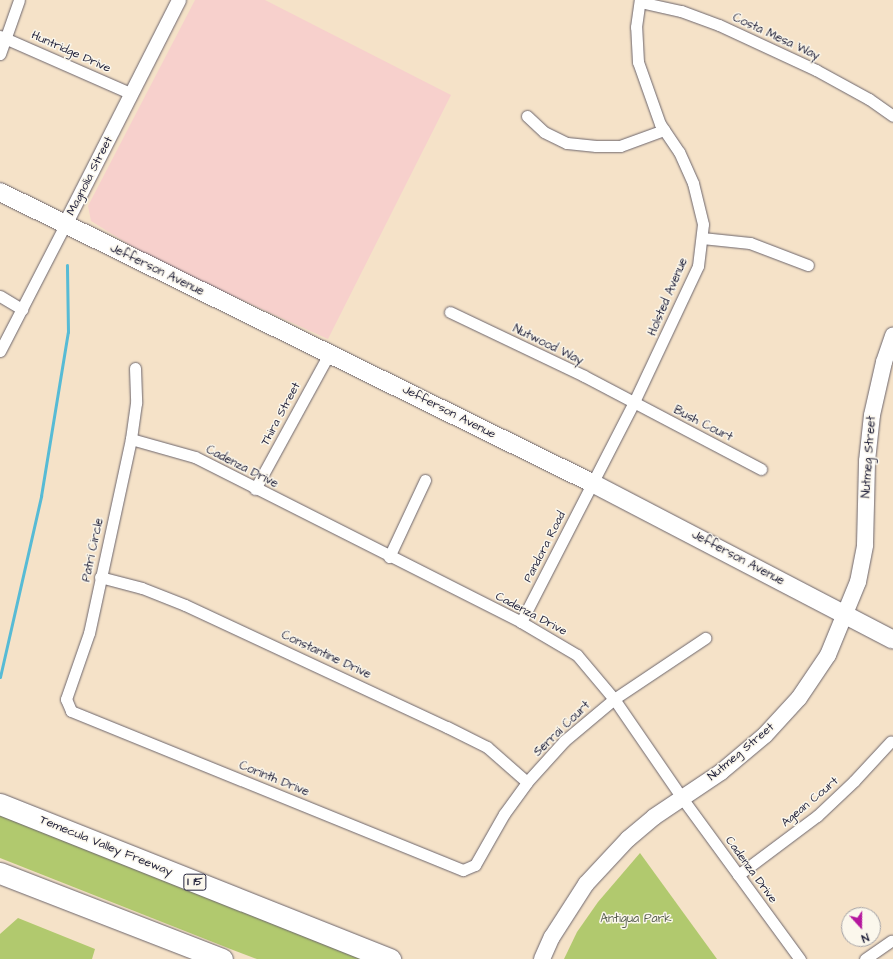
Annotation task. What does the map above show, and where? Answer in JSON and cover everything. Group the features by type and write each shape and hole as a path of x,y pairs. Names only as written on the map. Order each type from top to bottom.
{"highway":[{"name":"Temecula Valley Freeway","path":"0,804 390,959"},
{"path":"0,872 222,959"}],"main road":[{"name":"Jefferson Avenue","path":"0,192 65,225 330,352 592,483 893,640"},
{"name":"Nutmeg Street","path":"542,959 552,937 586,884 628,839 682,798 721,772 765,735 799,698 828,655 846,616 858,582 865,545 867,461 872,415 893,336"}],"street":[{"path":"0,54 3,37 19,0"},
{"name":"Magnolia Street","path":"0,351 179,0"},
{"name":"Costa Mesa Way","path":"640,1 681,11 719,25 816,70 869,99 893,116"},
{"name":"Holsted Avenue","path":"592,483 634,402 698,266 702,238 703,224 693,183 679,152 664,130 645,87 638,62 636,27 640,1"},
{"name":"Huntridge Drive","path":"3,37 132,94"},
{"path":"527,116 544,132 567,143 596,146 620,146 664,130"},
{"path":"702,238 750,243 808,265"},
{"path":"0,296 22,309"},
{"name":"Nutwood Way","path":"450,312 634,402"},
{"name":"Thira Street","path":"255,489 330,352"},
{"name":"Patri Circle","path":"93,721 71,711 66,699 89,633 131,439 136,403 135,368"},
{"name":"Bush Court","path":"634,402 761,469"},
{"name":"Cadenza Drive","path":"131,439 195,458 389,557 521,622 577,655 614,699 682,798 800,959"},
{"path":"389,557 426,480"},
{"name":"Pandora Road","path":"521,622 592,483"},
{"name":"Constantine Drive","path":"100,577 142,588 185,605 447,727 487,747 527,782"},
{"name":"Serrai Court","path":"445,862 463,870 475,865 504,814 527,782 564,741 614,699 706,638"},
{"name":"Corinth Drive","path":"93,721 445,862"},
{"name":"Agean Court","path":"738,874 817,816 854,781 891,741"},
{"path":"865,959 891,941"}],"shaded area":[{"path":"195,0 265,0 451,95 328,339 156,261 91,221 88,206"}],"green space":[{"path":"0,815 366,959 257,959 233,950 0,858"},
{"name":"Antigua Park","path":"640,853 717,959 564,959 577,932 598,902"},
{"path":"18,918 95,949 92,959 0,959 0,934"}],"waterway":[{"path":"0,677 41,496 68,332 67,265"}]}
